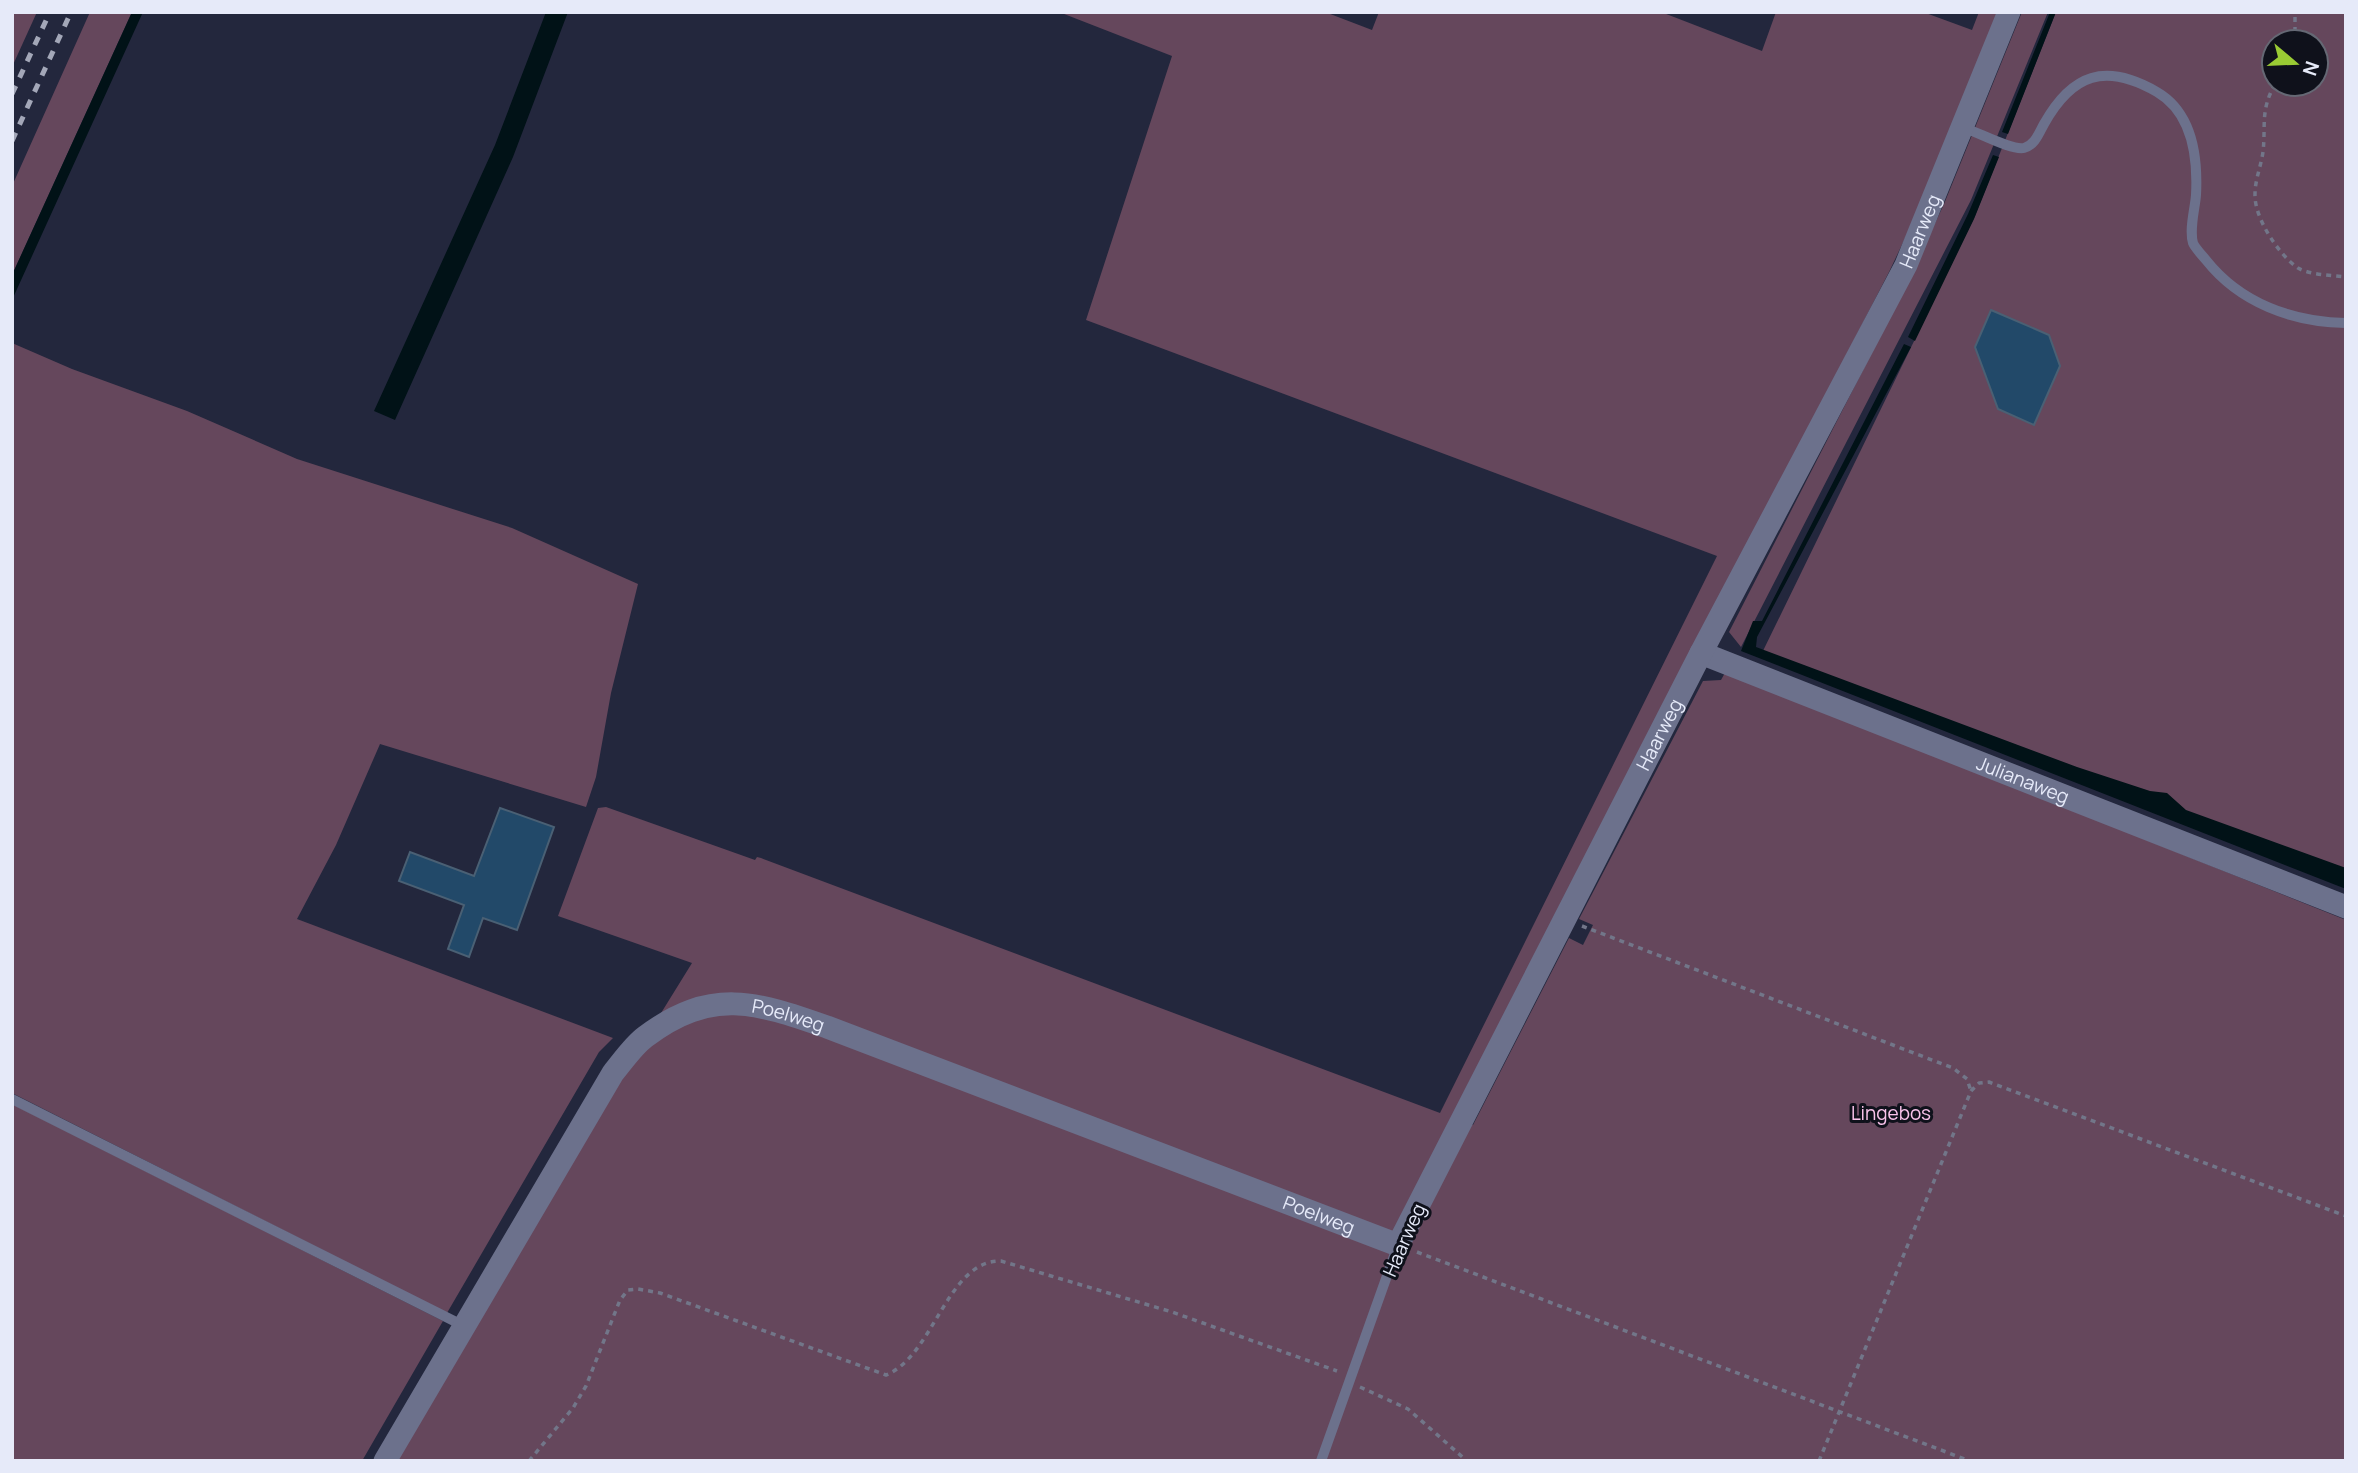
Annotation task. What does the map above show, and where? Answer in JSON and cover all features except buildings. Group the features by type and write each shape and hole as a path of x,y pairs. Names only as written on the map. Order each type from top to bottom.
{"street":[{"name":"Haarweg","path":"1398,1245 1701,653 1906,265 2010,12"},
{"name":"Julianaweg","path":"1701,653 2346,907"},
{"name":"Poelweg","path":"385,1461 613,1073 643,1038 679,1016 721,1002 777,1009 1398,1245"}],"lane":[{"path":"1964,128 2012,147 2024,148 2035,141 2059,100 2089,76 2113,75 2156,91 2172,103 2186,122 2195,156 2193,243 2213,268 2269,310 2298,318 2346,323"},
{"path":"12,1099 464,1326"},
{"name":"Haarweg","path":"1321,1461 1398,1245"}],"path":[{"path":"2267,98 2262,115 2263,155 2255,197 2260,215 2277,245 2299,269 2346,277"},
{"path":"1564,920 1953,1069 1967,1079 1971,1091"},
{"path":"1819,1461 1971,1091 1979,1083 1989,1082 2346,1216"},
{"path":"1398,1245 1970,1461"},
{"path":"529,1461 573,1408 586,1386 620,1300 628,1290 660,1293 886,1375 895,1371 918,1350 932,1324 968,1276 984,1263 1002,1261 1172,1312 1338,1371"},
{"path":"1351,1376 1359,1386 1408,1409 1467,1461"}],"green space":[{"path":"12,12 37,12 12,67"},
{"path":"90,12 132,12 12,275 12,186"},
{"name":"Lingebos","path":"1059,12 1325,12 1372,30 1379,12 1661,12 1762,51 1776,12 1923,12 1972,30 1979,12 2004,12 1944,156 1889,272 1454,1118 1473,1125 1569,938 1583,945 1593,925 1579,919 1703,681 1721,680 1726,671 2346,920 2346,1461 384,1461 692,963 558,916 598,808 606,807 755,860 757,857 761,858 1440,1113 1717,556 1086,320 1172,56"},
{"path":"2022,12 2048,12 1971,200 1741,647 1729,632 1906,286 1944,204"},
{"path":"2056,12 2346,12 2346,884 1761,655 1975,216"},
{"path":"12,343 72,369 187,411 297,459 512,528 638,584 611,693 596,777 586,807 380,744 336,845 297,919 613,1038 599,1052 447,1313 12,1093"},
{"path":"12,1104 443,1321 362,1461 12,1461"}],"shaded area":[{"path":"132,12 143,12 12,300 12,275"},
{"path":"546,12 568,12 513,157 395,420 374,411 495,145"},
{"path":"2050,12 2056,12 2008,134 2002,132"},
{"path":"1993,155 1999,157 1974,219 1915,341 1908,337 1968,214"},
{"path":"1904,344 1911,347 1757,637 1756,647 2077,767 2150,791 2167,793 2186,810 2346,868 2346,889 1741,651 1753,621 1762,621"}],"railway":[{"path":"12,94 50,12"},
{"path":"12,141 71,12"}]}
